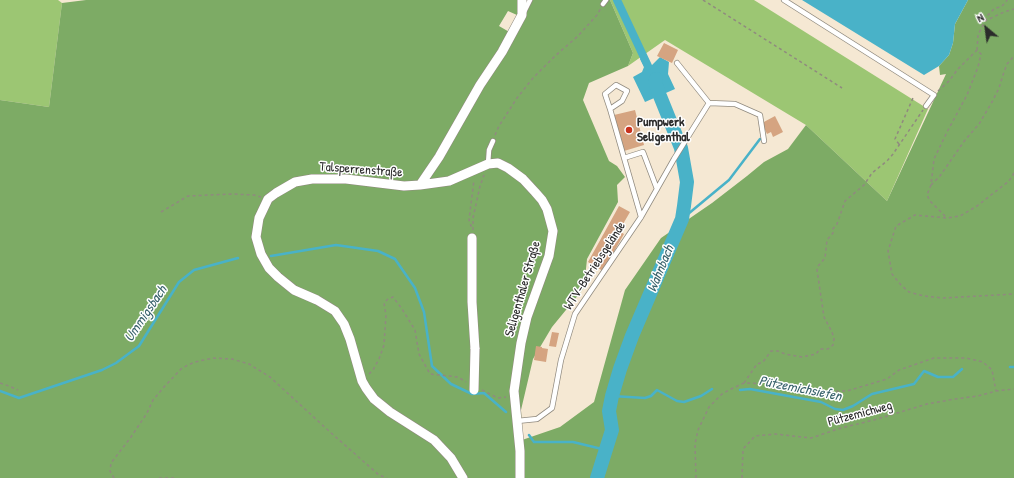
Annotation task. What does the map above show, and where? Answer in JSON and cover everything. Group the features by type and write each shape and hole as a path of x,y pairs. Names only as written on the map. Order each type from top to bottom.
{"street":[{"path":"522,0 522,15"},
{"name":"Talsperrenstraße","path":"268,199 295,182 312,179 346,179 404,186 420,185 439,157 480,86 502,52 522,15"},
{"name":"Seligenthaler Straße","path":"488,164 498,163 523,179 542,200 547,209 552,231 549,256 527,317 521,343 514,391 520,451 520,478"},
{"path":"420,185 449,181 488,164"},
{"path":"268,199 259,218 256,237 269,268 294,290 317,300 334,311 344,324 350,339 362,381 366,388 374,398 385,407 434,440 451,458 463,478"},
{"path":"472,238 472,302 475,349 475,388"}],"lane":[{"name":"Talsperrenstraße","path":"522,15 530,0"},
{"path":"784,0 934,95 926,106"},
{"path":"677,63 709,102 735,104 760,115 764,141"},
{"name":"WTV-Betriebsgelände","path":"610,109 622,101 627,91 616,85 605,94 641,217"},
{"name":"WTV-Betriebsgelände","path":"517,421 537,419 552,408 561,360 574,314 641,217 709,102"},
{"path":"488,164 489,150 493,141"},
{"path":"624,158 643,152 657,189"}],"path":[{"path":"703,0 842,88"},
{"path":"934,95 977,50 978,34 985,21 995,8 1001,7 1007,0"},
{"path":"493,141 499,126 533,78 578,36 597,15 605,2"},
{"path":"985,21 1014,9"},
{"path":"947,218 930,201 927,195 931,185 934,159 967,95 978,67 981,54 977,50"},
{"path":"931,185 940,176 965,140 979,124 1000,88 1007,64 1014,56"},
{"path":"900,144 895,139 913,98"},
{"path":"744,383 757,364 763,362 771,351 778,351 785,354 802,357 816,354 820,349 828,349 833,345 834,339 832,332 824,317 817,270 824,258 827,240 833,233 832,230 837,224 844,201 864,185 872,173 887,161 926,106"},
{"path":"472,238 473,218 480,186 488,164"},
{"path":"473,227 471,226 469,220 475,170"},
{"path":"1014,173 1009,181 977,206 960,216 947,218 915,215 896,226 888,251 892,274 909,292 924,296 943,298 1014,294"},
{"path":"161,212 188,196 232,194 254,195 268,199"},
{"path":"362,381 373,370 379,359 384,345 386,315 384,303 393,297 415,330 419,354 430,374 458,377 475,388 498,398 507,396 514,391"},
{"path":"114,478 110,471 111,463 132,437 153,400 181,369 188,364 213,358 232,359 249,364 270,377 374,470 387,478"},
{"path":"696,478 696,444 698,430 709,407 722,394 744,383 774,384 802,392 847,391 887,379 899,370 934,358 966,358 983,362 992,370 996,391"},
{"path":"0,383 18,390"},
{"name":"Pützemichweg","path":"742,478 743,449 755,436 775,434 811,438 927,404 1014,389"},
{"path":"159,478 175,478"}],"green space":[{"path":"0,0 58,0 62,3 49,107 0,100"},
{"path":"86,0 610,0 633,53 628,66 589,83 583,100 609,161 617,166 625,177 617,185 618,202 587,259 584,288 552,327 533,359 521,410 522,440 560,427 594,402 625,290 661,238 712,203 764,162 788,149 806,125 887,201 946,74 940,75 939,66 949,55 953,43 955,24 968,0 1014,0 1014,478 0,478 0,100 49,107 62,3","holes":["508,11 520,17 511,33 499,26"]},
{"path":"610,0 754,0 928,109 887,201 806,125 665,40 628,66 633,53"}],"water":[{"path":"802,0 968,0 955,24 953,43 949,55 939,66 924,75"},
{"path":"646,55 651,66 660,57 669,62 668,74 675,89 645,102 633,77 642,72 644,67 640,59"}],"building":[{"path":"664,43 678,50 672,63 657,56"},
{"name":"Pumpwerk Seligenthal","path":"635,110 644,145 624,151 614,115"},
{"path":"775,116 783,132 773,137 771,132 767,134 762,123"},
{"path":"619,206 630,212 619,231 624,234 603,271 588,262"},
{"path":"552,332 559,333 556,347 549,346"},
{"path":"536,346 548,349 546,362 534,360"}],"waterway":[{"path":"617,0 648,66"},
{"name":"Wahnbach","path":"597,478 612,430 609,411 620,369 632,336 682,219 684,206 687,182 681,148 660,96 655,82 656,79"},
{"path":"682,219 729,180 760,139"},
{"name":"Ummigsbach","path":"271,256 336,245 378,251 395,259 415,288 424,312 432,366 451,384 472,394 484,393 506,412"},
{"name":"Ummigsbach","path":"0,391 19,398 102,370 116,363 139,346 179,282 194,270 238,258"},
{"name":"Pützemichsiefen","path":"740,390 750,389 821,402 835,409 843,410 853,406 872,394 914,384 924,371 938,377 953,377 962,369"},
{"name":"Pützemichsiefen","path":"612,396 645,398 651,396 657,390 677,401 684,402 701,396 712,389"},
{"name":"Ummigsbach","path":"529,435 534,442 573,442 606,450"}],"place":[{"name":"Pumpwerk Seligenthal","path":"629,130"}]}
